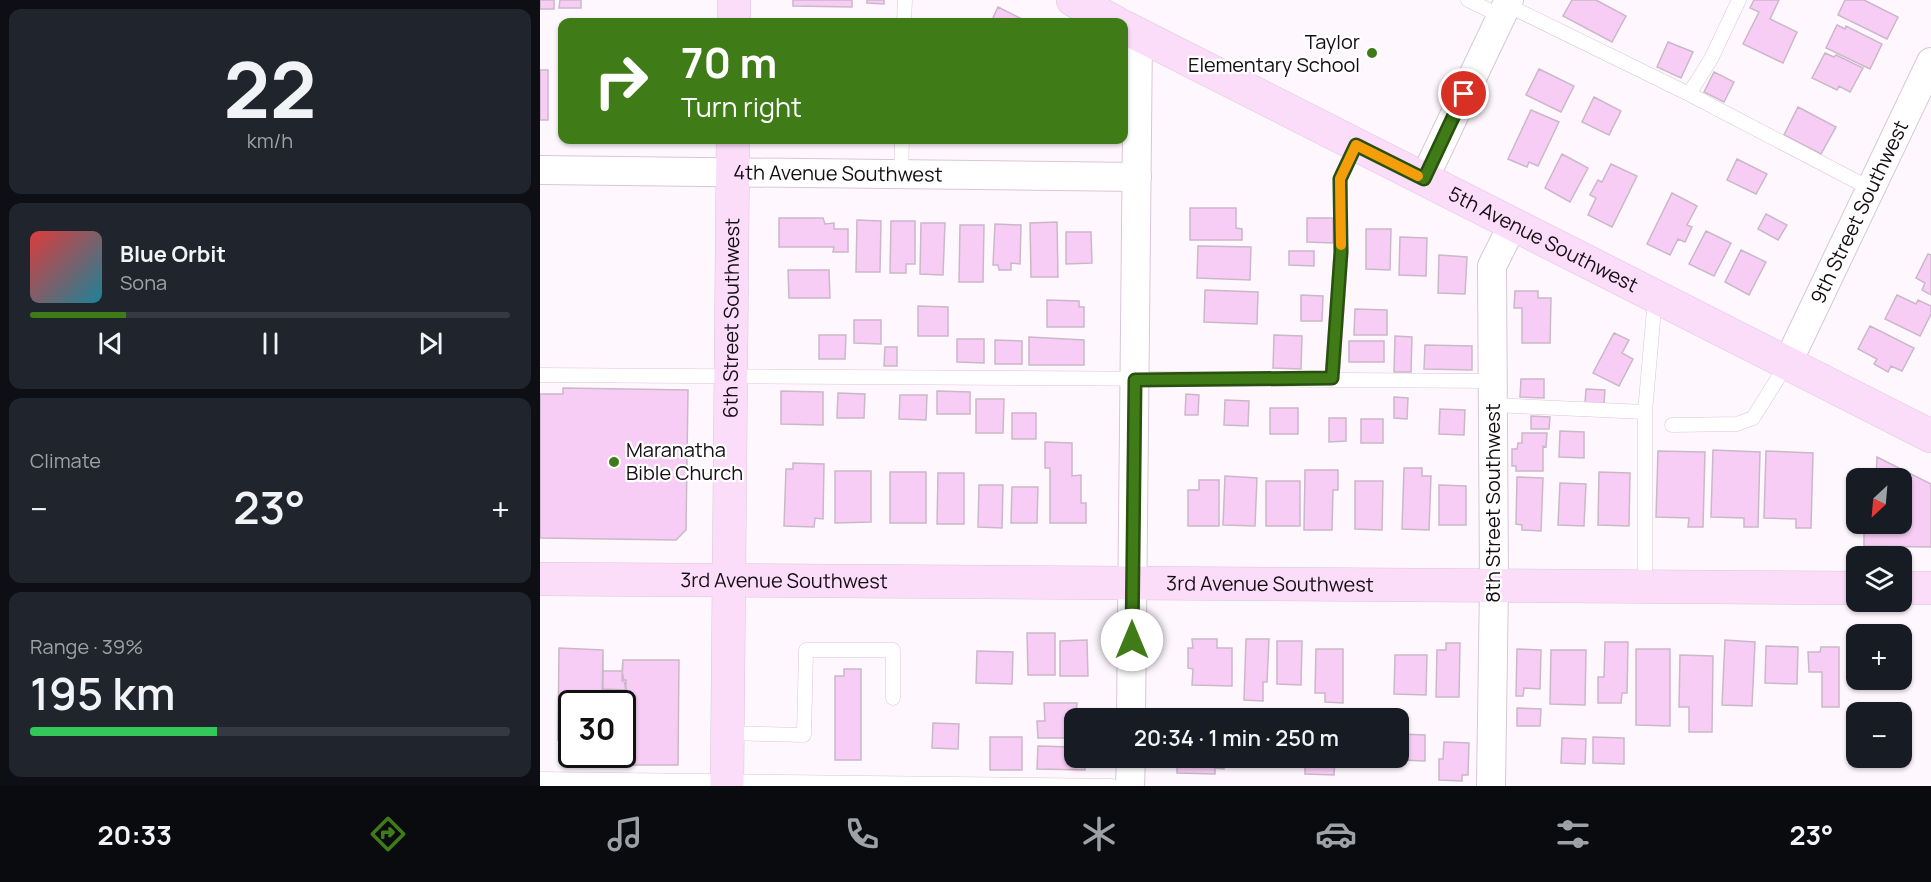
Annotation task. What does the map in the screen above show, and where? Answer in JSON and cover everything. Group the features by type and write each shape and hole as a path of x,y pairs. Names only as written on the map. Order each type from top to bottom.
{"main road":[{"path":"734,0 734,18"},
{"name":"5th Avenue Southwest","path":"1073,0 1106,18"},
{"name":"5th Avenue Southwest","path":"1128,30 1655,294 1931,436"},
{"name":"6th Street Southwest","path":"727,783 733,144"},
{"name":"3rd Avenue Southwest","path":"540,579 1846,588"},
{"path":"1912,588 1931,588"}],"street":[{"path":"1424,179 1505,7"},
{"name":"9th Street Southwest","path":"1788,362 1931,63"},
{"path":"1128,65 1137,177 1131,708"},
{"name":"4th Avenue Southwest","path":"540,170 1137,177"},
{"name":"8th Street Southwest","path":"1491,786 1494,585 1492,266 1513,224"},
{"path":"1130,786 1131,768"}],"lane":[{"path":"904,18 905,0"},
{"path":"1468,0 1505,7 1689,94 1871,189"},
{"path":"1689,94 1711,59 1739,0"},
{"path":"901,174 902,144"},
{"path":"1332,378 1341,252 1340,179 1356,145"},
{"path":"1645,586 1645,412 1655,294"},
{"path":"1672,425 1737,424 1753,418 1788,362"},
{"path":"540,375 1135,380 1332,378 1493,393 1645,412"},
{"path":"727,734 804,735 806,650 892,650 893,699"},
{"path":"540,779 1112,786"}],"building":[{"path":"540,0 554,0 554,9 540,9"},
{"path":"560,0 581,0 581,8 559,8"},
{"path":"793,0 852,0 852,7 793,6"},
{"path":"867,0 884,0 884,4 867,3"},
{"path":"1572,0 1596,0 1626,16 1612,42 1563,16"},
{"path":"1754,0 1779,0 1770,19 1797,32 1783,63 1743,44 1759,12 1750,8"},
{"path":"1845,0 1864,0 1898,17 1887,39 1838,15"},
{"path":"998,7 1020,18 993,18"},
{"path":"1837,25 1845,29 1846,26 1882,44 1870,69 1826,48"},
{"path":"1668,42 1693,52 1681,78 1657,67"},
{"path":"1825,53 1834,57 1836,55 1863,68 1850,92 1839,86 1837,90 1812,78"},
{"path":"1539,69 1574,86 1561,112 1526,95"},
{"path":"540,70 548,70 548,120 540,120"},
{"path":"1714,72 1734,82 1724,102 1704,92"},
{"path":"1594,97 1621,111 1609,135 1582,122"},
{"path":"1798,107 1836,127 1821,154 1784,135"},
{"path":"1531,110 1559,122 1538,166 1529,162 1527,167 1508,159"},
{"path":"1562,154 1588,168 1570,202 1545,188"},
{"path":"1737,159 1767,174 1756,194 1727,180"},
{"path":"1611,164 1637,176 1612,227 1588,215 1596,198 1590,195 1598,180 1602,182"},
{"path":"1672,193 1697,206 1687,225 1692,227 1685,242 1678,239 1670,255 1647,244"},
{"path":"1190,208 1236,208 1236,228 1242,229 1242,240 1190,240"},
{"path":"1766,214 1787,225 1778,240 1758,229"},
{"path":"779,218 823,218 825,224 834,223 834,229 848,229 848,252 833,252 834,247 779,247"},
{"path":"1307,218 1333,218 1333,243 1307,242"},
{"path":"857,220 881,221 880,272 856,272"},
{"path":"891,221 915,221 915,264 906,264 906,273 890,273"},
{"path":"1057,222 1058,277 1031,277 1030,223"},
{"path":"921,223 945,223 943,275 920,274"},
{"path":"995,224 1021,225 1020,264 1011,263 1011,270 999,270 998,265 993,265"},
{"path":"960,225 984,225 983,282 959,282"},
{"path":"1366,229 1391,229 1390,270 1366,269"},
{"path":"1706,231 1731,243 1714,276 1689,264"},
{"path":"1066,232 1091,232 1092,263 1066,264"},
{"path":"1400,237 1427,238 1426,276 1399,275"},
{"path":"1198,246 1251,247 1250,280 1197,278"},
{"path":"1741,250 1766,262 1749,295 1725,282"},
{"path":"1289,251 1314,251 1314,266 1289,265"},
{"path":"1928,254 1931,255 1931,295 1922,290 1925,283 1916,278"},
{"path":"1439,255 1467,257 1465,294 1438,293"},
{"path":"788,270 829,270 830,298 789,298"},
{"path":"1205,290 1258,292 1257,324 1204,322"},
{"path":"1515,291 1538,291 1538,298 1551,298 1550,343 1522,343 1522,308 1514,308"},
{"path":"1301,295 1323,296 1322,321 1301,321"},
{"path":"1897,295 1916,304 1918,300 1931,306 1931,314 1920,336 1885,319"},
{"path":"1047,300 1079,301 1079,307 1084,307 1084,327 1047,327"},
{"path":"918,306 948,307 948,336 918,336"},
{"path":"1355,309 1387,310 1387,335 1354,335"},
{"path":"854,320 881,320 881,344 854,343"},
{"path":"1870,326 1914,348 1902,371 1891,366 1888,372 1874,364 1877,359 1858,349"},
{"path":"1614,333 1629,340 1622,353 1633,359 1619,386 1593,373"},
{"path":"819,335 846,335 845,359 819,359"},
{"path":"1274,335 1302,336 1301,369 1273,368"},
{"path":"1395,336 1412,337 1411,372 1394,372"},
{"path":"1029,337 1084,340 1084,365 1029,365"},
{"path":"957,339 984,339 984,363 957,362"},
{"path":"995,340 1022,341 1022,364 995,364"},
{"path":"1349,341 1384,341 1384,362 1349,362"},
{"path":"1425,345 1472,346 1472,370 1424,369"},
{"path":"885,347 897,347 897,366 884,366"},
{"path":"1521,379 1544,379 1544,398 1520,397"},
{"name":"Maranatha Bible Church","path":"563,388 688,390 686,530 676,540 540,538 540,394 563,394"},
{"name":"Maranatha Bible Church","path":"563,388 688,390 686,530 676,540 540,538 540,394 563,394"},
{"path":"1586,389 1605,390 1604,404 1585,403"},
{"path":"781,391 823,392 823,425 781,424"},
{"path":"937,391 970,392 970,414 937,414"},
{"path":"838,393 865,394 864,418 837,418"},
{"path":"1186,394 1199,395 1198,415 1185,415"},
{"path":"900,395 927,395 926,420 899,419"},
{"path":"1394,397 1408,398 1407,419 1394,418"},
{"path":"976,399 1004,399 1003,433 976,433"},
{"path":"1225,400 1249,401 1248,426 1224,425"},
{"path":"1270,408 1298,408 1298,434 1270,434"},
{"path":"1440,409 1465,410 1464,435 1439,434"},
{"path":"1012,413 1036,413 1036,439 1012,439"},
{"path":"1531,416 1550,417 1549,429 1531,429"},
{"path":"1329,418 1346,418 1346,441 1329,442"},
{"path":"1361,419 1383,419 1383,443 1361,443"},
{"path":"1560,431 1584,432 1584,458 1559,457"},
{"path":"1522,433 1547,433 1546,447 1543,446 1543,471 1516,471 1516,466 1512,466 1512,449 1517,449 1518,443 1522,443"},
{"path":"1045,442 1072,443 1072,476 1081,475 1081,503 1086,503 1086,523 1050,523 1050,468 1045,468"},
{"path":"1713,450 1760,452 1758,527 1744,527 1744,518 1711,517"},
{"path":"1658,451 1705,452 1703,527 1688,527 1689,518 1656,517"},
{"path":"1766,451 1813,453 1811,528 1796,528 1796,519 1764,518"},
{"path":"1877,457 1899,468 1876,468"},
{"path":"793,463 824,464 823,519 815,518 814,527 784,526 786,469 793,469"},
{"path":"1404,468 1422,468 1422,476 1431,476 1429,530 1402,529"},
{"path":"1305,470 1338,470 1338,490 1333,490 1332,530 1304,530"},
{"path":"835,471 871,471 871,522 835,523"},
{"path":"890,472 926,472 926,523 890,523"},
{"path":"1599,472 1630,473 1629,526 1598,525"},
{"path":"938,473 964,473 964,524 937,524"},
{"path":"1912,474 1931,484 1931,547 1864,546 1864,534 1912,534"},
{"path":"1225,476 1257,478 1255,526 1223,525"},
{"path":"1517,477 1543,478 1541,531 1522,530 1522,525 1516,524"},
{"path":"1199,480 1219,480 1219,526 1188,526 1188,490 1199,490"},
{"path":"1266,481 1300,481 1300,526 1266,526"},
{"path":"1355,481 1383,481 1382,530 1355,529"},
{"path":"1560,483 1586,484 1584,526 1558,525"},
{"path":"979,485 1003,485 1002,528 978,527"},
{"path":"1439,485 1466,486 1466,525 1439,525"},
{"path":"1012,487 1038,487 1037,523 1011,523"},
{"path":"1027,633 1055,633 1055,675 1028,675"},
{"path":"1192,639 1217,639 1217,648 1232,648 1232,686 1192,685 1193,669 1188,668 1188,648 1193,648"},
{"path":"1246,639 1269,639 1267,682 1263,682 1263,701 1244,700"},
{"path":"1087,640 1088,676 1060,676 1060,641"},
{"path":"1725,640 1755,642 1752,706 1722,705"},
{"path":"1277,641 1302,641 1301,685 1277,684"},
{"path":"1605,642 1628,642 1627,693 1622,693 1621,703 1598,703 1598,677 1604,677"},
{"path":"1446,643 1460,643 1459,697 1436,697 1437,650 1446,650"},
{"path":"1766,646 1798,647 1797,684 1765,683"},
{"path":"1821,647 1839,647 1839,707 1822,707 1822,672 1809,672 1808,652 1820,652"},
{"path":"559,648 603,650 603,671 622,671 623,660 679,660 678,765 636,765 636,690 559,690"},
{"path":"559,648 603,650 602,690 559,690"},
{"path":"1316,649 1343,649 1343,703 1325,702 1325,693 1315,693"},
{"path":"1517,649 1541,650 1540,689 1524,688 1523,696 1516,696"},
{"path":"1636,649 1670,649 1670,726 1636,725"},
{"path":"1551,650 1586,650 1585,705 1550,704"},
{"path":"977,651 1013,652 1012,684 976,683"},
{"path":"1395,655 1427,655 1426,695 1394,694"},
{"path":"1680,655 1713,656 1712,732 1689,732 1689,707 1679,707"},
{"path":"623,660 679,660 678,765 636,765 636,690 626,690 626,680 622,681"},
{"path":"844,669 861,669 861,760 835,760 835,676 844,676"},
{"path":"603,671 622,671 626,690 603,689"},
{"path":"1044,703 1077,703 1077,708 1064,708 1064,738 1038,738 1037,721 1045,721"},
{"path":"1517,708 1541,709 1540,726 1517,726"},
{"path":"933,723 959,724 958,749 932,748"},
{"path":"1409,734 1425,735 1425,761 1409,760"},
{"path":"990,737 1022,737 1022,770 990,770"},
{"path":"1593,737 1624,738 1624,764 1593,763"},
{"path":"1562,738 1586,739 1585,764 1561,763"},
{"path":"1444,742 1469,743 1468,775 1462,775 1462,781 1439,780 1439,759 1443,759"},
{"path":"1038,746 1064,747 1064,768 1085,768 1085,770 1037,769"},
{"path":"1177,768 1215,768 1215,774 1177,773"},
{"path":"1305,768 1334,768 1334,775 1305,774"}],"slow traffic":[{"path":"1341,245 1340,179 1356,145 1418,176"}],"place":[{"name":"Taylor Elementary School","path":"1372,53"},
{"name":"Maranatha Bible Church","path":"614,462"}],"route":[{"path":"1132,640 1135,380 1332,378 1338,321 1341,252 1340,179 1356,145 1424,179 1464,94"}]}
